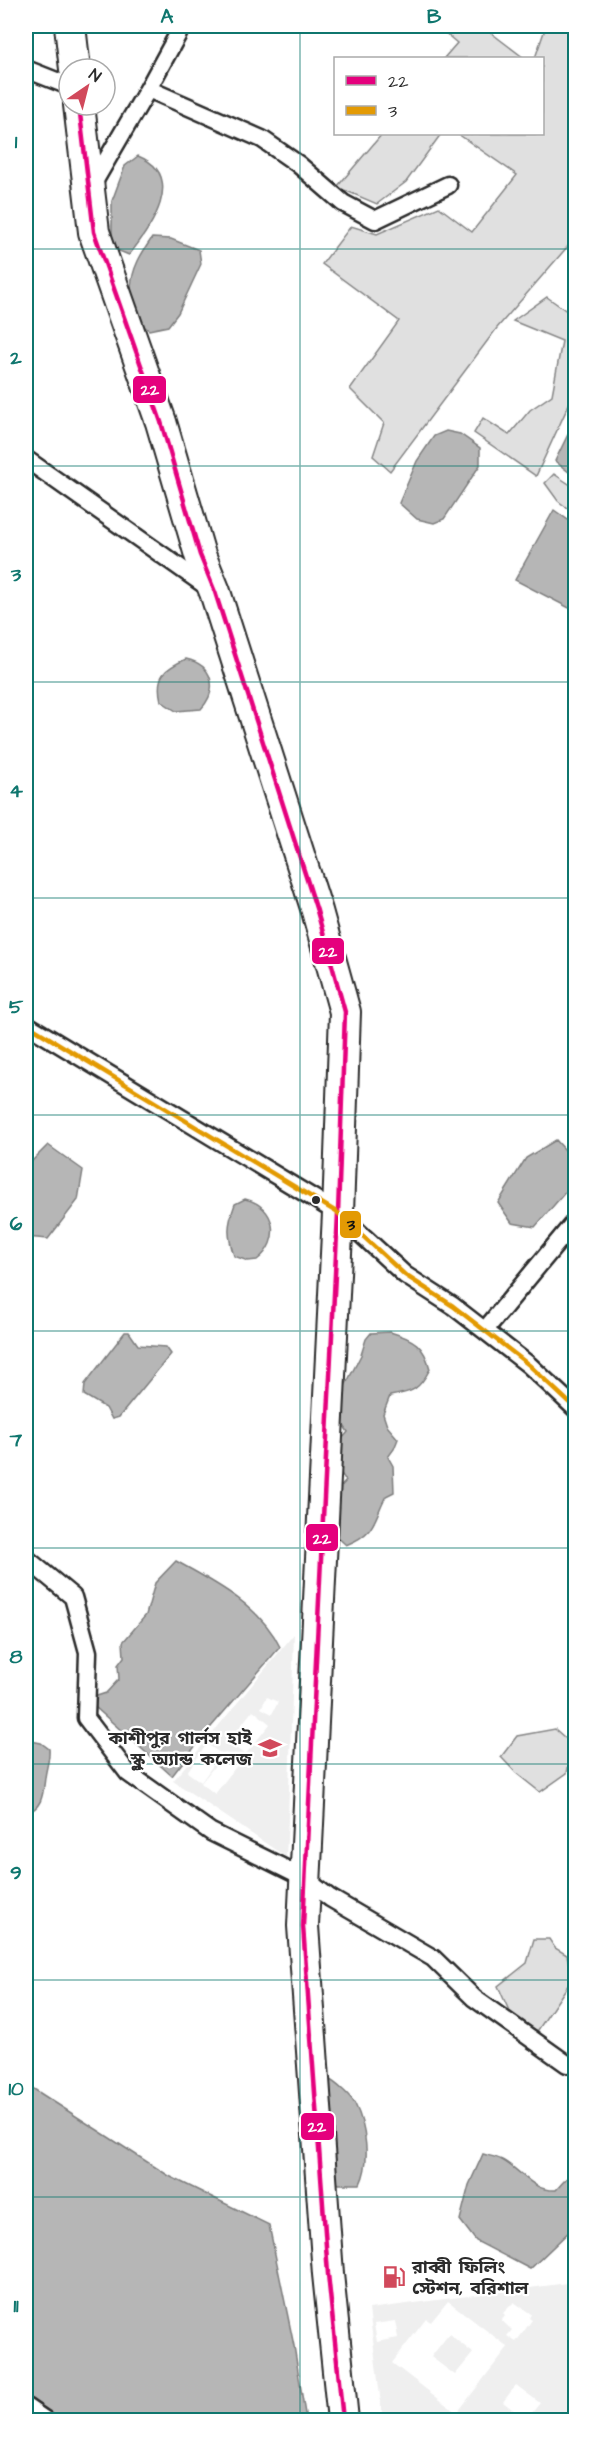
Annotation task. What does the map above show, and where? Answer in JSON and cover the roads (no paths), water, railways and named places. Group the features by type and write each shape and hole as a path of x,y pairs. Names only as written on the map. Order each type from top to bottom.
{"highway":[{"path":"70,26 74,57"},
{"path":"80,117 94,232 161,422 200,555 215,592 317,911 345,1012 338,1213 303,1926 328,2274 343,2421"}],"street":[{"path":"90,196 89,190 178,34"},
{"path":"26,69 57,81"},
{"path":"148,89 262,139 298,164 343,203 375,220 448,185"},
{"path":"26,459 215,592"},
{"path":"26,1024 338,1213 405,1275 485,1330 529,1365 576,1410"},
{"path":"485,1330 576,1220"},
{"path":"26,1557 73,1597 88,1652 86,1718 128,1773 211,1832 304,1878 330,1898 433,1958 474,1998 567,2064"},
{"path":"26,2407 45,2421"}],"place":[{"name":"কাশীপুর গার্লস হাই স্কুল অ্যান্ড কলেজ","path":"270,1748"},
{"name":"রাব্বী ফিলিং স্টেশন, বরিশাল","path":"394,2277"}]}
